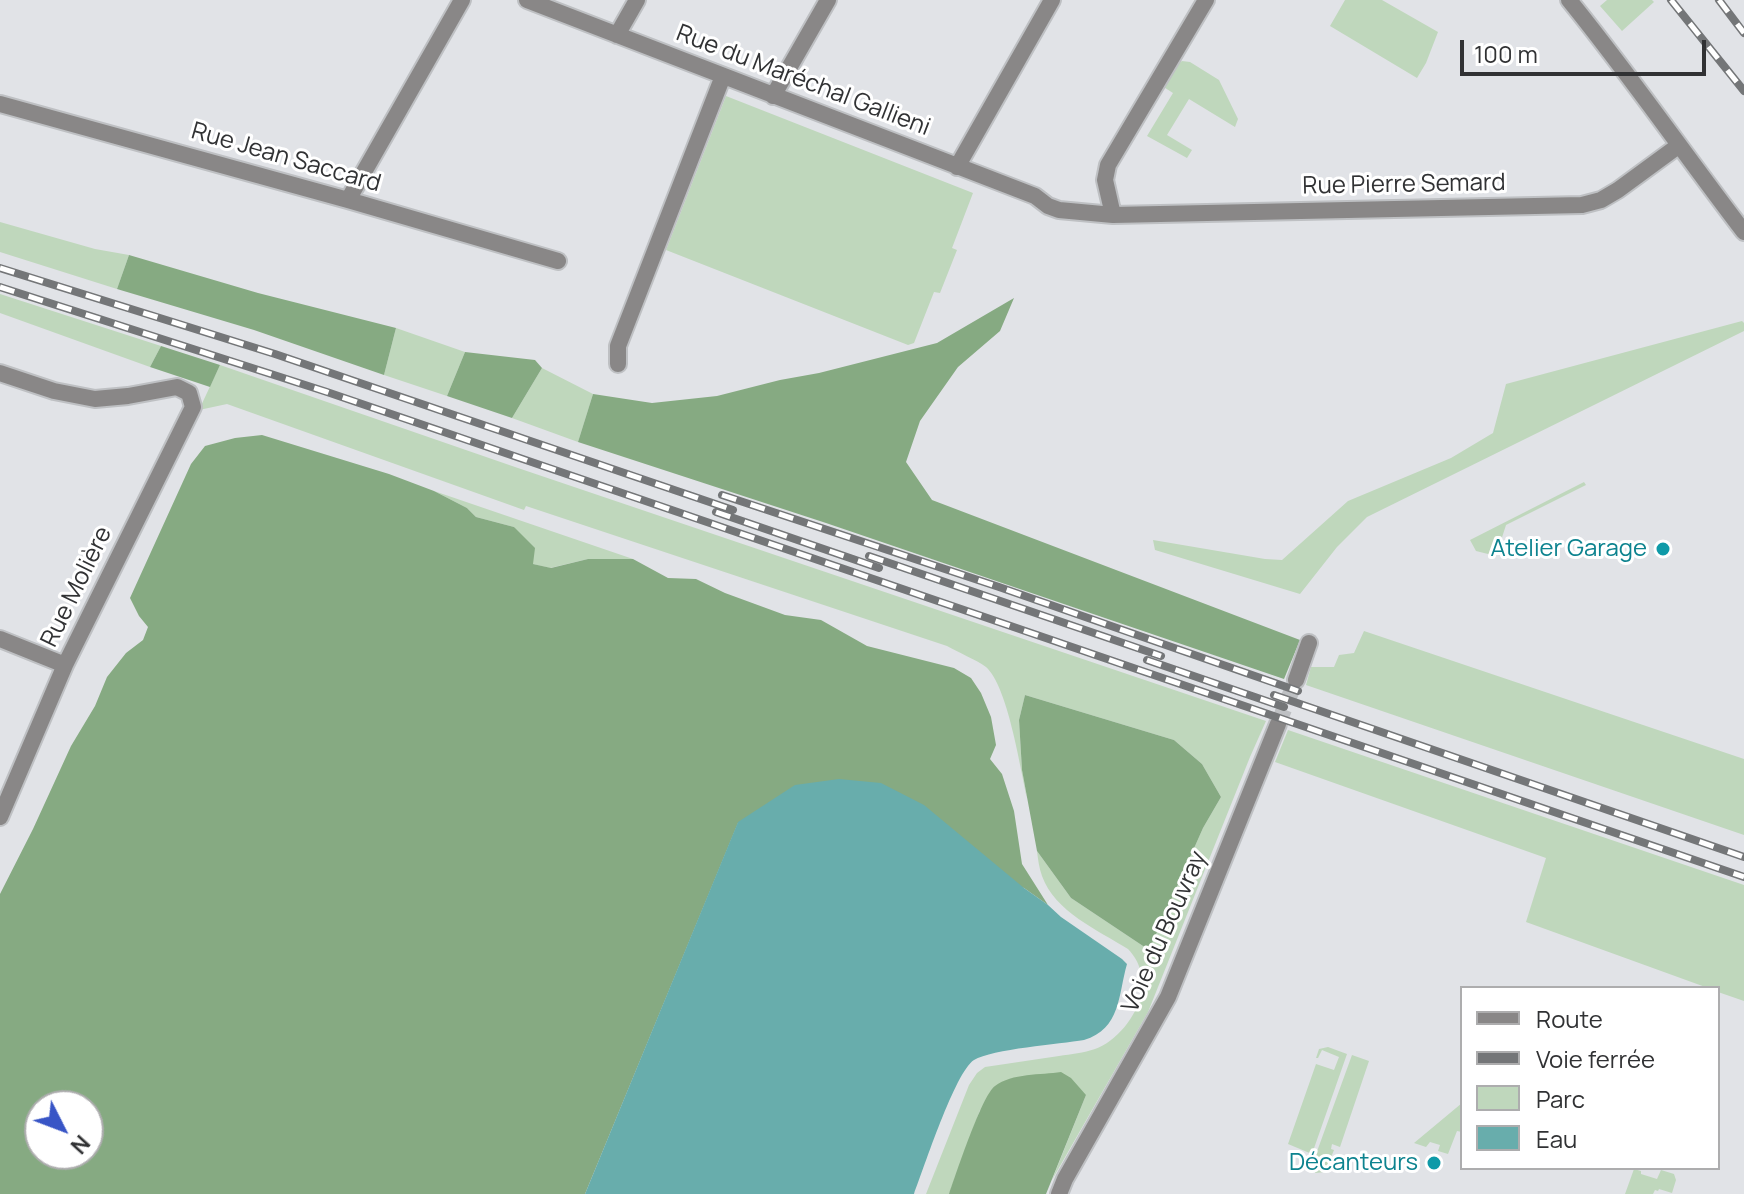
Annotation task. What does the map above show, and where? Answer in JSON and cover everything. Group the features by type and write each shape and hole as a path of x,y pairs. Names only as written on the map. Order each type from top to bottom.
{"street":[{"path":"348,200 462,0"},
{"name":"Rue du Maréchal Gallieni","path":"527,0 1035,196 1059,210"},
{"path":"617,35 637,0"},
{"path":"773,96 828,0"},
{"path":"957,167 1052,0"},
{"path":"1113,215 1105,180 1108,165 1206,0"},
{"path":"1569,0 1744,232"},
{"path":"618,364 618,346 723,76"},
{"name":"Rue Jean Saccard","path":"0,104 558,261"},
{"name":"Rue Pierre Semard","path":"1059,210 1113,215 1582,205 1601,200 1618,190 1678,146"},
{"name":"Rue Molière","path":"0,373 54,391 95,399 177,387 189,393 193,407 65,665 0,817"},
{"path":"0,639 65,665"},
{"path":"1296,680 1309,643"},
{"name":"Voie du Bouvray","path":"1059,1194 1168,997 1278,724"}],"green space":[{"path":"1345,0 1382,0 1438,32 1417,78 1330,26"},
{"path":"1607,0 1654,2 1622,31 1600,6"},
{"path":"1182,61 1190,62 1219,80 1238,119 1235,127 1189,99 1167,135 1192,150 1187,158 1147,136 1173,93 1162,86"},
{"path":"726,96 973,193 952,248 957,250 940,293 934,292 914,343 908,345 666,250"},
{"path":"0,222 95,249 129,255 117,289 0,252"},
{"path":"129,255 258,293 396,328 384,375 254,330 117,289"},
{"path":"0,294 161,346 150,367 0,313"},
{"path":"1014,298 1000,331 958,367 920,421 906,462 932,500 1300,640 1284,679 578,442 593,394 652,403 717,396 819,373 937,343"},
{"path":"1742,321 1744,331 1367,517 1337,547 1300,594 1155,550 1153,540 1282,560 1348,501 1451,458 1493,433 1506,384"},
{"path":"396,328 465,352 447,396 384,375"},
{"path":"161,346 220,365 210,387 150,367"},
{"path":"465,352 535,360 542,368 512,418 447,396"},
{"path":"220,365 1266,721 1148,1012 1052,1180 1086,1095 980,1110 949,1194 926,1194 969,1085 977,1073 985,1067 1103,1046 1118,1034 1139,1002 1142,981 1136,959 1128,949 1079,919 1057,900 1042,876 1037,851 1071,898 1149,950 1203,828 1221,797 1202,764 1174,740 1025,695 1019,720 1027,798 1001,692 994,677 977,661 947,646 526,506 524,510 227,404 199,410"},
{"path":"542,368 593,394 578,442 512,418"},
{"path":"262,435 389,474 434,491 467,508 476,517 514,527 535,548 533,564 551,568 588,559 633,559 668,578 696,579 785,615 821,620 867,646 954,668 971,678 991,717 996,745 990,759 1002,774 1014,811 1022,864 1048,905 1024,888 738,823 585,1194 0,1194 0,894 107,677 126,653 143,640 148,627 130,598 191,464 205,446"},
{"path":"1584,482 1586,485 1506,525 1496,556 1476,551 1470,540"},
{"path":"434,491 633,559 588,559 550,568 533,564 514,527 476,517 467,508"},
{"path":"1364,631 1744,759 1744,835 1306,685 1311,667 1334,667 1339,655 1354,653"},
{"path":"1025,695 1174,740 1202,764 1221,797 1203,828 1149,950 1071,898 1037,851 1022,770 1019,720"},
{"path":"1288,730 1744,885 1744,1001 1720,993 1720,986 1702,986 1526,922 1546,858 1275,762"},
{"path":"1328,1047 1347,1054 1312,1154 1288,1144 1316,1064 1334,1070 1339,1057 1322,1050 1316,1058 1319,1049"},
{"path":"1352,1055 1369,1061 1340,1147 1332,1144 1331,1149 1334,1150 1325,1172 1315,1173 1315,1157"},
{"path":"1061,1072 1086,1095 1046,1194 949,1194 977,1119 995,1086 1018,1077"},
{"path":"1460,1105 1460,1132 1457,1131 1448,1154 1438,1151 1440,1145 1430,1142 1426,1147 1414,1143"},
{"path":"1634,1170 1657,1179 1661,1170 1674,1174 1676,1180 1672,1193 1659,1189 1653,1194 1625,1194"}],"water":[{"path":"839,779 881,783 924,805 1061,917 1122,959 1127,964 1111,1019 1096,1035 1084,1040 1010,1050 974,1060 966,1068 949,1101 914,1194 585,1194 738,822 795,785"}],"tunnel":[{"path":"1278,724 1296,680"}],"railway":[{"path":"1671,0 1744,91"},
{"path":"1719,0 1744,33"},
{"path":"0,268 275,354 733,510"},
{"path":"0,287 327,392 1744,877"},
{"path":"722,495 1298,691"},
{"path":"716,512 879,568"},
{"path":"869,556 1161,656"},
{"path":"1147,660 1284,707"},
{"path":"1274,695 1744,857"}],"place":[{"name":"Atelier Garage","path":"1663,549"},
{"name":"Décanteurs","path":"1434,1163"}]}
